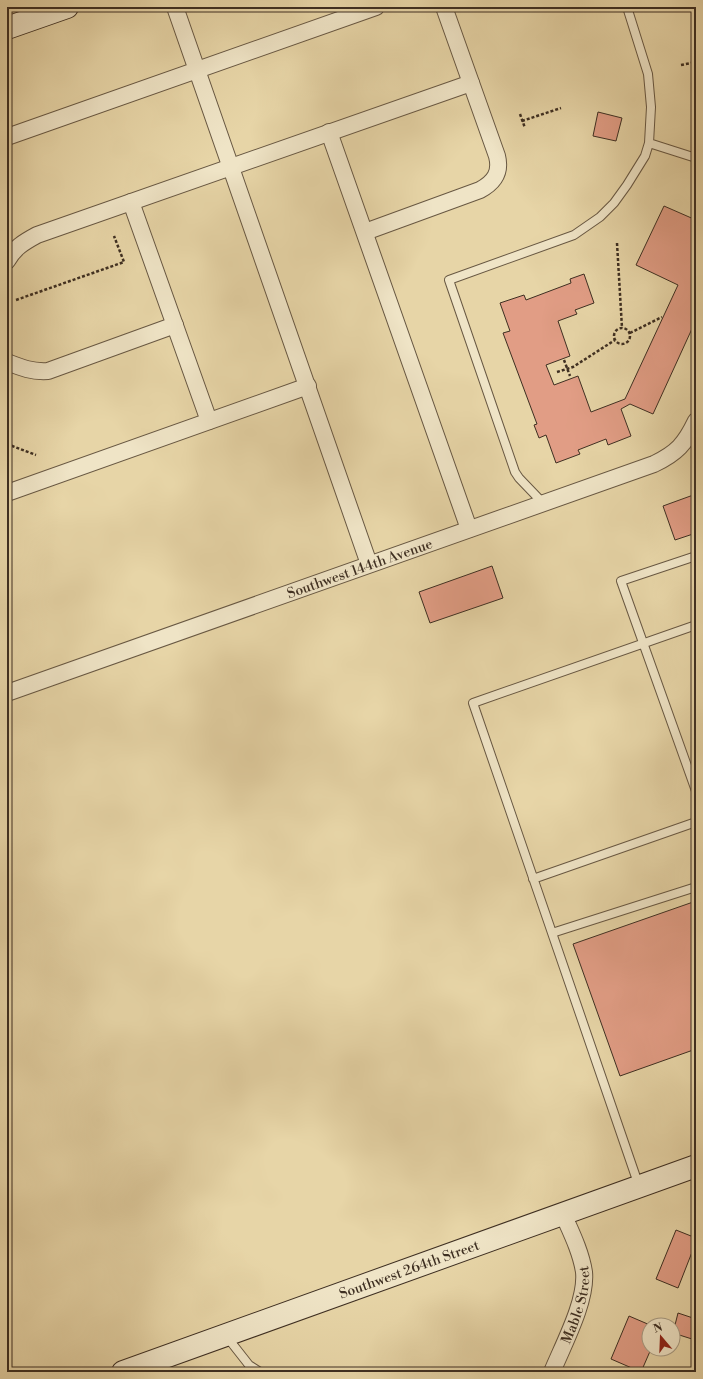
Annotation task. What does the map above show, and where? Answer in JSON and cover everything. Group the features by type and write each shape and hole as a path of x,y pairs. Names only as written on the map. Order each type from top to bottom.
{"street":[{"path":"7,28 67,7"},
{"path":"175,7 369,564"},
{"path":"7,137 376,7"},
{"path":"365,232 480,190 494,180 499,165 497,156 444,7"},
{"path":"7,261 20,244 37,235 471,83"},
{"path":"330,132 469,529"},
{"path":"131,202 209,421"},
{"path":"7,362 25,370 36,372 48,371 175,325"},
{"path":"7,493 308,386"},
{"name":"Southwest 144th Avenue","path":"7,693 543,503 665,458 683,444 696,421"},
{"name":"Southwest 264th Street","path":"126,1372 696,1166"},
{"name":"Mable Street","path":"552,1372 579,1306 583,1288 582,1264 563,1214"}],"lane":[{"path":"543,503 519,478 516,472 449,280 559,241 588,227 619,197 638,168 649,143 652,107 650,83 627,7"},
{"path":"649,143 696,158"},
{"path":"696,556 621,581 696,791"},
{"path":"639,1187 473,703 696,625"},
{"path":"533,879 696,822"},
{"path":"552,933 696,887"},
{"path":"225,1335 249,1365 260,1372"}],"path":[{"path":"681,65 696,62"},
{"path":"522,121 561,108"},
{"path":"520,114 525,128"},
{"path":"16,300 124,262 114,236"},
{"path":"617,243 622,328"},
{"path":"630,333 662,317"},
{"path":"622,328 627,329 630,333 629,340 625,344 619,344 615,340 615,332 622,328"},
{"path":"557,372 568,369 615,340"},
{"path":"564,360 570,376"},
{"path":"7,444 36,454"}],"building":[{"path":"598,112 622,118 616,141 593,136"},
{"path":"664,206 696,220 696,320 653,414 630,404 621,409 631,436 608,445 606,439 578,450 580,454 556,463 546,435 539,438 534,425 537,424 503,333 510,331 500,303 524,295 526,300 571,283 570,279 584,274 594,303 575,310 577,314 558,321 570,356 546,365 554,385 578,376 591,412 625,399 678,285 636,265"},
{"path":"696,494 696,533 675,540 663,506"},
{"path":"492,566 503,598 430,623 419,592"},
{"path":"696,901 696,1049 620,1076 573,944"},
{"path":"676,1230 696,1238 696,1242 678,1288 656,1279"},
{"path":"678,1313 696,1319 696,1329 692,1339 681,1336 681,1317 677,1317"},
{"path":"629,1316 641,1321 641,1357 648,1357 641,1372 611,1359"}]}
